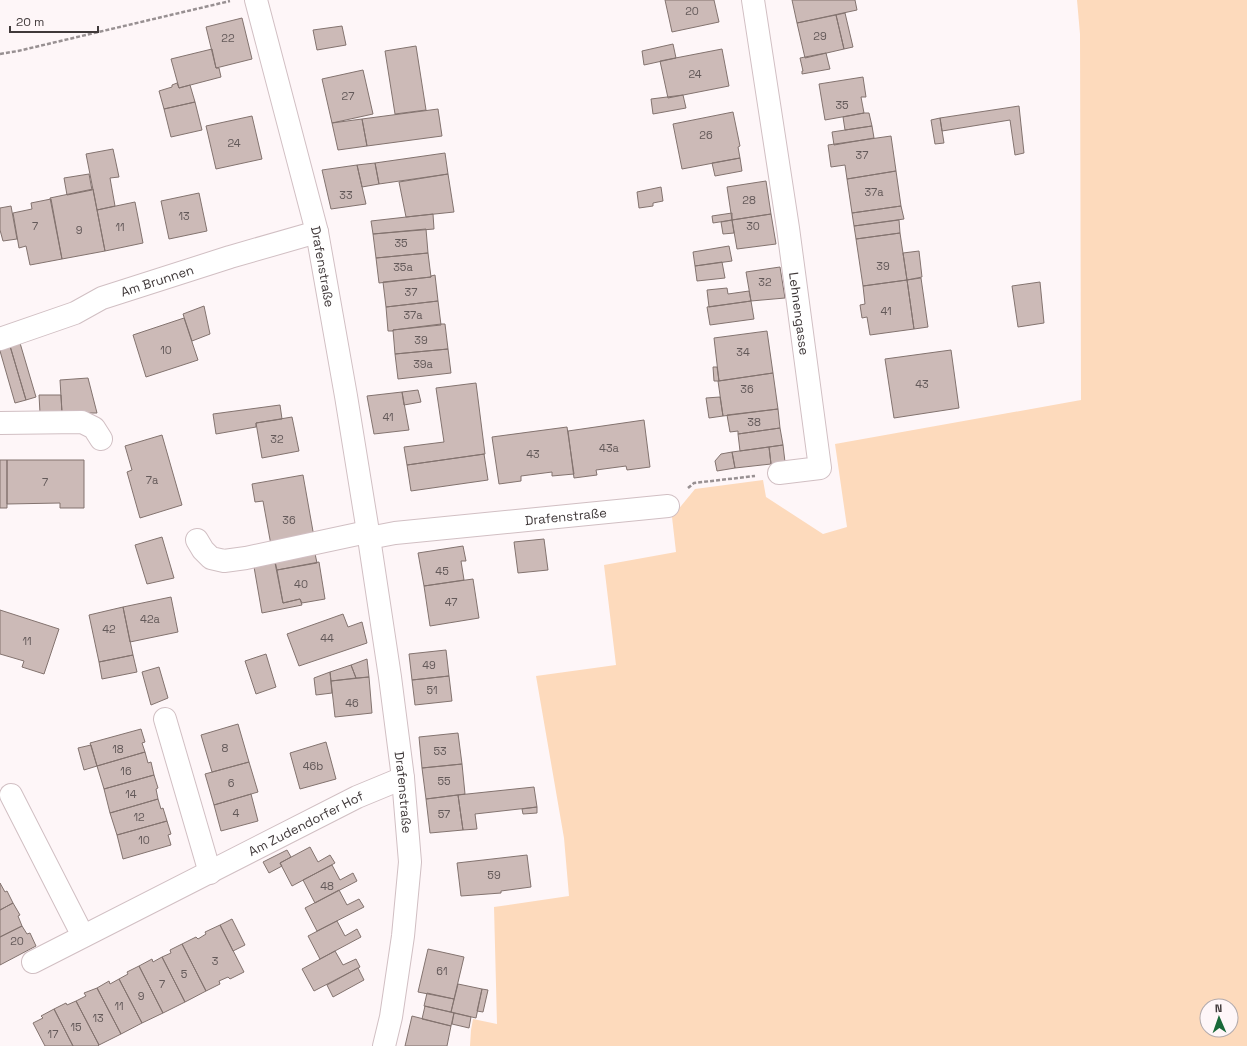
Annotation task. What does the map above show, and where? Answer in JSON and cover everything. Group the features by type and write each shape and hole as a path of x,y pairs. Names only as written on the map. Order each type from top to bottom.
{"street":[{"name":"Drafenstraße","path":"256,0 317,232 346,396 368,535 390,677 403,778 410,862 403,936 391,1017 384,1046"},
{"name":"Lehnengasse","path":"753,0 788,228 820,468 779,473"},
{"name":"Am Brunnen","path":"0,338 75,314 102,298 230,257 317,232"},
{"path":"0,423 82,422 94,428 101,439"},
{"name":"Drafenstraße","path":"368,535 668,506"},
{"path":"197,540 203,550 211,558 224,561 368,535"},
{"path":"165,719 210,873"},
{"name":"Am Zudendorfer Hof","path":"33,962 357,797 403,778"},
{"path":"11,795 83,936"}],"path":[{"path":"0,54 236,0"},
{"path":"668,506 694,483 779,473"}],"shaded area":[{"path":"1077,0 1247,0 1247,1046 470,1046 473,1019 497,1024 494,907 569,896 564,838 536,676 616,665 604,565 676,552 672,517 695,489 763,480 766,497 823,534 847,527 835,444 1081,400 1080,34"}],"building":[{"path":"665,0 714,0 719,22 672,32"},
{"path":"792,0 855,0 857,10 797,23"},
{"path":"845,13 853,47 844,49 836,15"},
{"path":"836,15 844,49 805,58 797,23"},
{"path":"242,18 252,59 216,68 206,27"},
{"path":"342,26 346,45 317,50 313,30"},
{"path":"673,44 676,58 644,65 642,51"},
{"path":"416,46 426,110 395,114 385,51"},
{"path":"212,49 216,68 219,68 221,77 179,88 171,59"},
{"path":"722,49 729,86 668,98 660,61"},
{"path":"826,53 830,69 802,74 803,71 800,58"},
{"path":"363,70 373,114 332,123 322,79"},
{"path":"863,77 866,97 861,97 864,113 825,120 819,84"},
{"path":"177,83 179,88 190,85 195,102 164,109 159,91 172,87 172,85"},
{"path":"683,95 686,108 653,114 651,99"},
{"path":"195,102 202,130 171,137 164,109"},
{"path":"1019,106 1024,153 1015,155 1010,120 942,131 940,118"},
{"path":"438,109 442,136 367,146 362,119"},
{"path":"733,112 740,146 738,147 740,158 682,169 673,124"},
{"path":"869,113 872,126 845,130 843,117"},
{"path":"252,116 262,159 216,169 206,126"},
{"path":"940,118 944,143 935,144 931,120"},
{"path":"362,119 367,146 338,150 332,123"},
{"path":"872,126 874,138 834,145 832,132"},
{"path":"891,136 896,171 847,179 845,165 831,167 828,145"},
{"path":"113,149 119,177 110,178 115,206 97,210 86,154"},
{"path":"445,153 448,174 379,184 375,163"},
{"path":"740,158 742,171 715,176 712,163"},
{"path":"375,163 379,184 362,187 357,165"},
{"path":"357,165 366,204 331,209 322,170"},
{"path":"896,171 901,206 852,213 847,179"},
{"path":"89,174 92,190 67,195 64,178"},
{"path":"448,174 454,212 406,217 399,182"},
{"path":"766,181 771,214 732,220 727,187"},
{"path":"661,187 663,201 653,203 653,206 639,208 637,192"},
{"path":"93,189 105,251 62,259 50,198"},
{"path":"199,193 207,231 169,239 161,201"},
{"path":"51,199 62,259 30,265 26,246 19,248 13,213 32,209 31,203"},
{"path":"135,202 143,243 105,251 97,210"},
{"path":"11,206 17,239 3,241 0,230 0,208"},
{"path":"901,206 904,219 854,226 852,213"},
{"path":"732,213 732,220 713,223 712,216"},
{"path":"433,214 434,229 373,234 371,221"},
{"path":"771,214 776,244 737,249 732,220"},
{"path":"732,220 734,233 723,234 721,222"},
{"path":"899,220 900,233 856,239 854,226"},
{"path":"426,229 428,253 376,258 373,234"},
{"path":"900,233 907,280 863,286 856,239"},
{"path":"729,246 732,261 695,266 693,252"},
{"path":"919,251 922,277 907,280 903,253"},
{"path":"428,253 431,277 379,283 376,258"},
{"path":"722,262 725,278 697,281 695,266"},
{"path":"780,267 785,298 751,301 746,272"},
{"path":"435,275 438,301 386,307 383,282 431,277"},
{"path":"921,278 928,327 914,329 907,280"},
{"path":"907,280 914,329 870,335 867,317 862,318 860,305 865,304 863,286"},
{"path":"1040,282 1044,323 1018,327 1012,286"},
{"path":"727,288 728,294 749,291 751,301 709,307 707,290"},
{"path":"438,301 441,325 388,331 386,307"},
{"path":"751,301 754,319 710,325 707,307"},
{"path":"204,306 210,334 192,341 183,314"},
{"path":"184,318 198,360 146,377 133,335"},
{"path":"445,324 448,349 395,354 393,330"},
{"path":"767,331 773,373 719,381 714,338"},
{"path":"20,343 36,397 26,400 10,346"},
{"path":"10,346 26,400 15,403 0,351 0,349"},
{"path":"448,349 451,373 398,379 395,354"},
{"path":"951,350 959,408 894,418 885,359"},
{"path":"713,367 717,367 719,381 714,381"},
{"path":"773,373 778,409 723,416 718,381"},
{"path":"88,378 97,413 62,413 60,380"},
{"path":"476,383 485,454 407,465 404,447 444,442 436,388"},
{"path":"418,390 421,402 404,405 402,392"},
{"path":"402,392 409,430 374,434 367,396"},
{"path":"39,395 61,395 62,413 40,413"},
{"path":"720,397 723,416 709,418 706,398"},
{"path":"280,405 282,419 256,423 256,427 216,434 213,414"},
{"path":"778,409 780,428 738,434 738,431 730,432 727,415"},
{"path":"292,417 299,451 262,458 256,423"},
{"path":"644,420 650,467 627,470 626,466 596,470 597,475 574,478 568,431"},
{"path":"567,427 574,474 552,476 552,472 521,476 521,481 499,484 492,437"},
{"path":"780,428 783,445 740,451 738,434"},
{"path":"162,435 182,505 140,518 127,472 132,470 125,446"},
{"path":"783,445 785,462 771,464 769,447"},
{"path":"769,447 771,464 735,468 732,452"},
{"path":"732,452 735,468 717,471 715,461 721,454"},
{"path":"484,454 488,480 411,491 407,465"},
{"path":"0,460 7,460 7,508 0,508"},
{"path":"7,460 84,460 84,508 60,508 60,503 7,504"},
{"path":"303,475 314,537 271,545 263,501 255,502 252,484"},
{"path":"162,537 174,578 147,584 135,545"},
{"path":"544,539 548,570 518,573 514,542"},
{"path":"463,546 466,561 461,561 464,580 424,586 418,553"},
{"path":"314,549 317,563 277,570 274,557"},
{"path":"319,562 325,599 302,603 300,599 283,603 277,570"},
{"path":"275,563 283,603 300,599 302,605 262,613 254,567"},
{"path":"473,579 479,618 430,626 424,586"},
{"path":"171,597 178,632 130,642 123,607"},
{"path":"123,607 133,655 99,662 89,615"},
{"path":"0,610 59,629 44,674 22,667 24,661 0,654"},
{"path":"343,614 348,627 362,622 367,643 299,666 287,634"},
{"path":"446,650 449,676 412,680 409,654"},
{"path":"266,654 276,687 256,694 245,661"},
{"path":"133,655 137,672 102,679 99,662"},
{"path":"367,659 369,677 356,678 351,665"},
{"path":"351,665 356,678 331,681 330,672"},
{"path":"159,667 168,698 151,705 142,672"},
{"path":"330,672 332,693 316,695 314,678"},
{"path":"449,676 452,701 415,705 412,680"},
{"path":"369,677 372,713 335,717 331,681"},
{"path":"238,724 249,762 212,772 201,735"},
{"path":"141,729 145,742 142,743 145,752 97,766 90,743"},
{"path":"458,733 462,764 422,768 419,737"},
{"path":"326,742 336,779 300,789 290,753"},
{"path":"91,745 97,766 84,770 78,748"},
{"path":"145,752 148,763 151,762 154,775 104,789 97,766"},
{"path":"249,762 258,792 214,805 205,774"},
{"path":"462,764 465,794 426,799 422,768"},
{"path":"154,775 158,788 156,789 158,799 110,813 104,789"},
{"path":"534,787 537,807 475,814 477,829 463,830 458,795"},
{"path":"251,794 258,821 221,831 214,805"},
{"path":"458,795 463,830 430,833 426,799"},
{"path":"158,799 161,809 163,808 167,821 117,835 110,813"},
{"path":"537,807 537,813 523,814 522,809"},
{"path":"167,821 171,834 168,835 171,845 123,859 117,835"},
{"path":"310,847 318,862 330,855 335,863 292,886 280,863"},
{"path":"287,850 291,857 280,863 282,866 269,873 263,862"},
{"path":"527,855 531,887 501,891 501,893 461,896 457,863"},
{"path":"332,865 340,880 353,873 357,881 315,903 303,880"},
{"path":"0,883 5,892 7,891 13,903 0,910"},
{"path":"339,890 347,905 359,899 364,907 317,931 305,908"},
{"path":"13,903 20,915 18,916 22,926 0,937 0,910"},
{"path":"232,919 245,945 233,951 220,925"},
{"path":"337,921 345,936 357,929 361,937 320,959 308,936"},
{"path":"220,925 244,972 230,979 228,977 219,981 220,984 206,991 182,944 196,937 198,939 206,934 205,932"},
{"path":"22,926 27,934 30,933 36,946 0,965 0,937"},
{"path":"182,944 206,991 185,1002 162,957 171,953 170,950"},
{"path":"428,949 464,957 454,999 418,992"},
{"path":"335,951 343,965 356,959 360,967 314,991 302,969"},
{"path":"162,957 185,1002 163,1013 139,966 152,959 153,962"},
{"path":"139,966 163,1013 142,1023 119,979 128,974 127,972"},
{"path":"358,968 364,980 333,997 327,985"},
{"path":"119,979 142,1023 121,1034 97,988 109,981 110,984"},
{"path":"458,984 482,989 476,1018 451,1012"},
{"path":"97,988 121,1034 99,1045 76,1001 86,996 84,993"},
{"path":"482,989 488,990 483,1012 477,1011"},
{"path":"427,993 454,999 451,1012 424,1006"},
{"path":"76,1001 99,1045 98,1046 73,1046 54,1009 66,1003 67,1005"},
{"path":"425,1006 454,1013 451,1026 422,1019"},
{"path":"54,1009 73,1046 45,1046 33,1023 43,1018 41,1016"},
{"path":"454,1013 471,1017 469,1028 452,1024"},
{"path":"412,1016 451,1026 447,1046 405,1046"}]}
